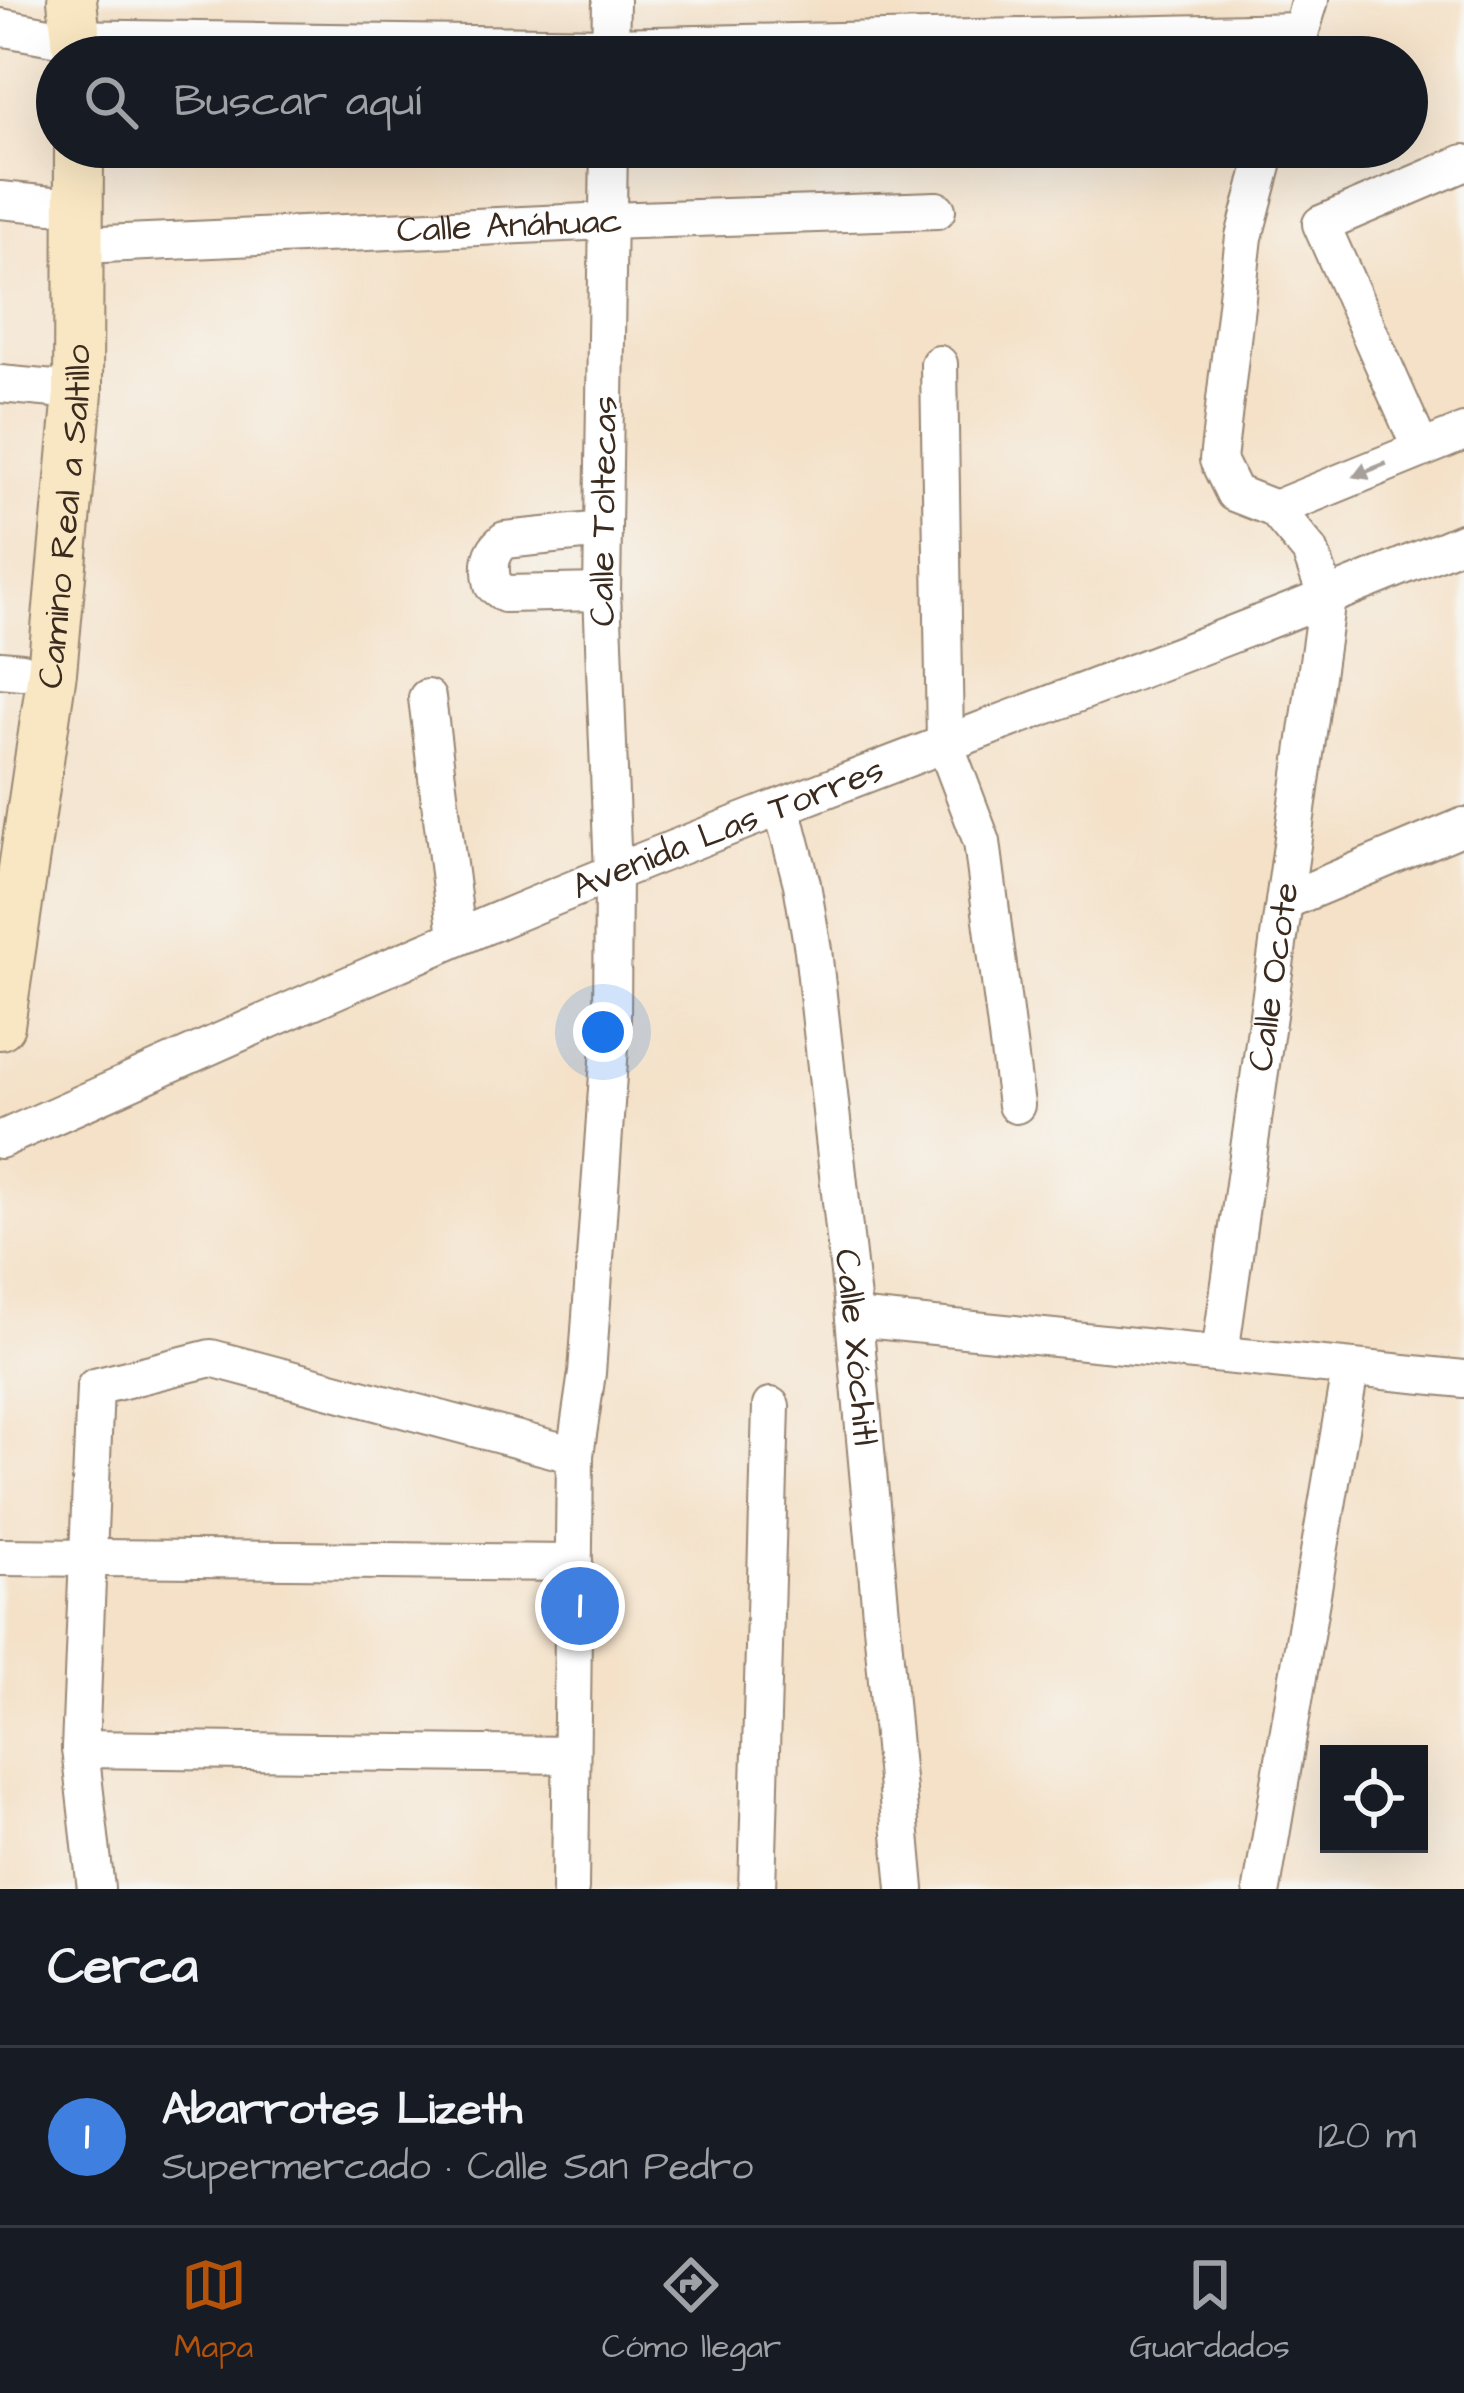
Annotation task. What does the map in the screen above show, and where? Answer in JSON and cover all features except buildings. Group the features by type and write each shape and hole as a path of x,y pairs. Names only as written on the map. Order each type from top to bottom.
{"street":[{"path":"610,36 611,0"},
{"path":"0,27 181,36"},
{"path":"1081,36 1301,29"},
{"path":"1421,449 1322,224 1464,163"},
{"name":"Camino Real a Saltillo","path":"0,1025 54,649 78,393 72,226 64,168"},
{"name":"Camino Real a Saltillo","path":"0,800 11,670 54,389 64,246 72,226 78,168"},
{"name":"Calle Toltecas","path":"570,1889 575,1455 586,1373 612,1018 613,873 602,592 609,168"},
{"path":"1262,168 1244,237 1218,460 1234,493 1275,509 1310,551 1327,598"},
{"name":"Calle Anáhuac","path":"0,200 72,226 608,221 938,210"},
{"path":"939,364 945,744 982,842 1016,1105"},
{"path":"0,385 54,389"},
{"path":"1275,509 1464,432"},
{"path":"602,592 505,594 493,585 489,568 495,548 505,540 604,530"},
{"name":"Avenida Las Torres","path":"0,1140 458,936 1464,541"},
{"name":"Calle Ocote","path":"1220,1354 1327,598"},
{"path":"427,698 458,936"},
{"name":"Calle Xóchitl","path":"782,807 813,950 854,1318 906,1889"},
{"path":"1285,901 1464,826"},
{"path":"854,1318 1464,1379"},
{"path":"96,1889 80,1750 95,1387 211,1358 575,1455"},
{"path":"1262,1889 1350,1370"},
{"path":"757,1889 771,1406"},
{"path":"0,1557 574,1563"},
{"path":"80,1750 572,1755"}],"place":[{"name":"Abarrotes Lizeth","path":"580,1606"}]}
